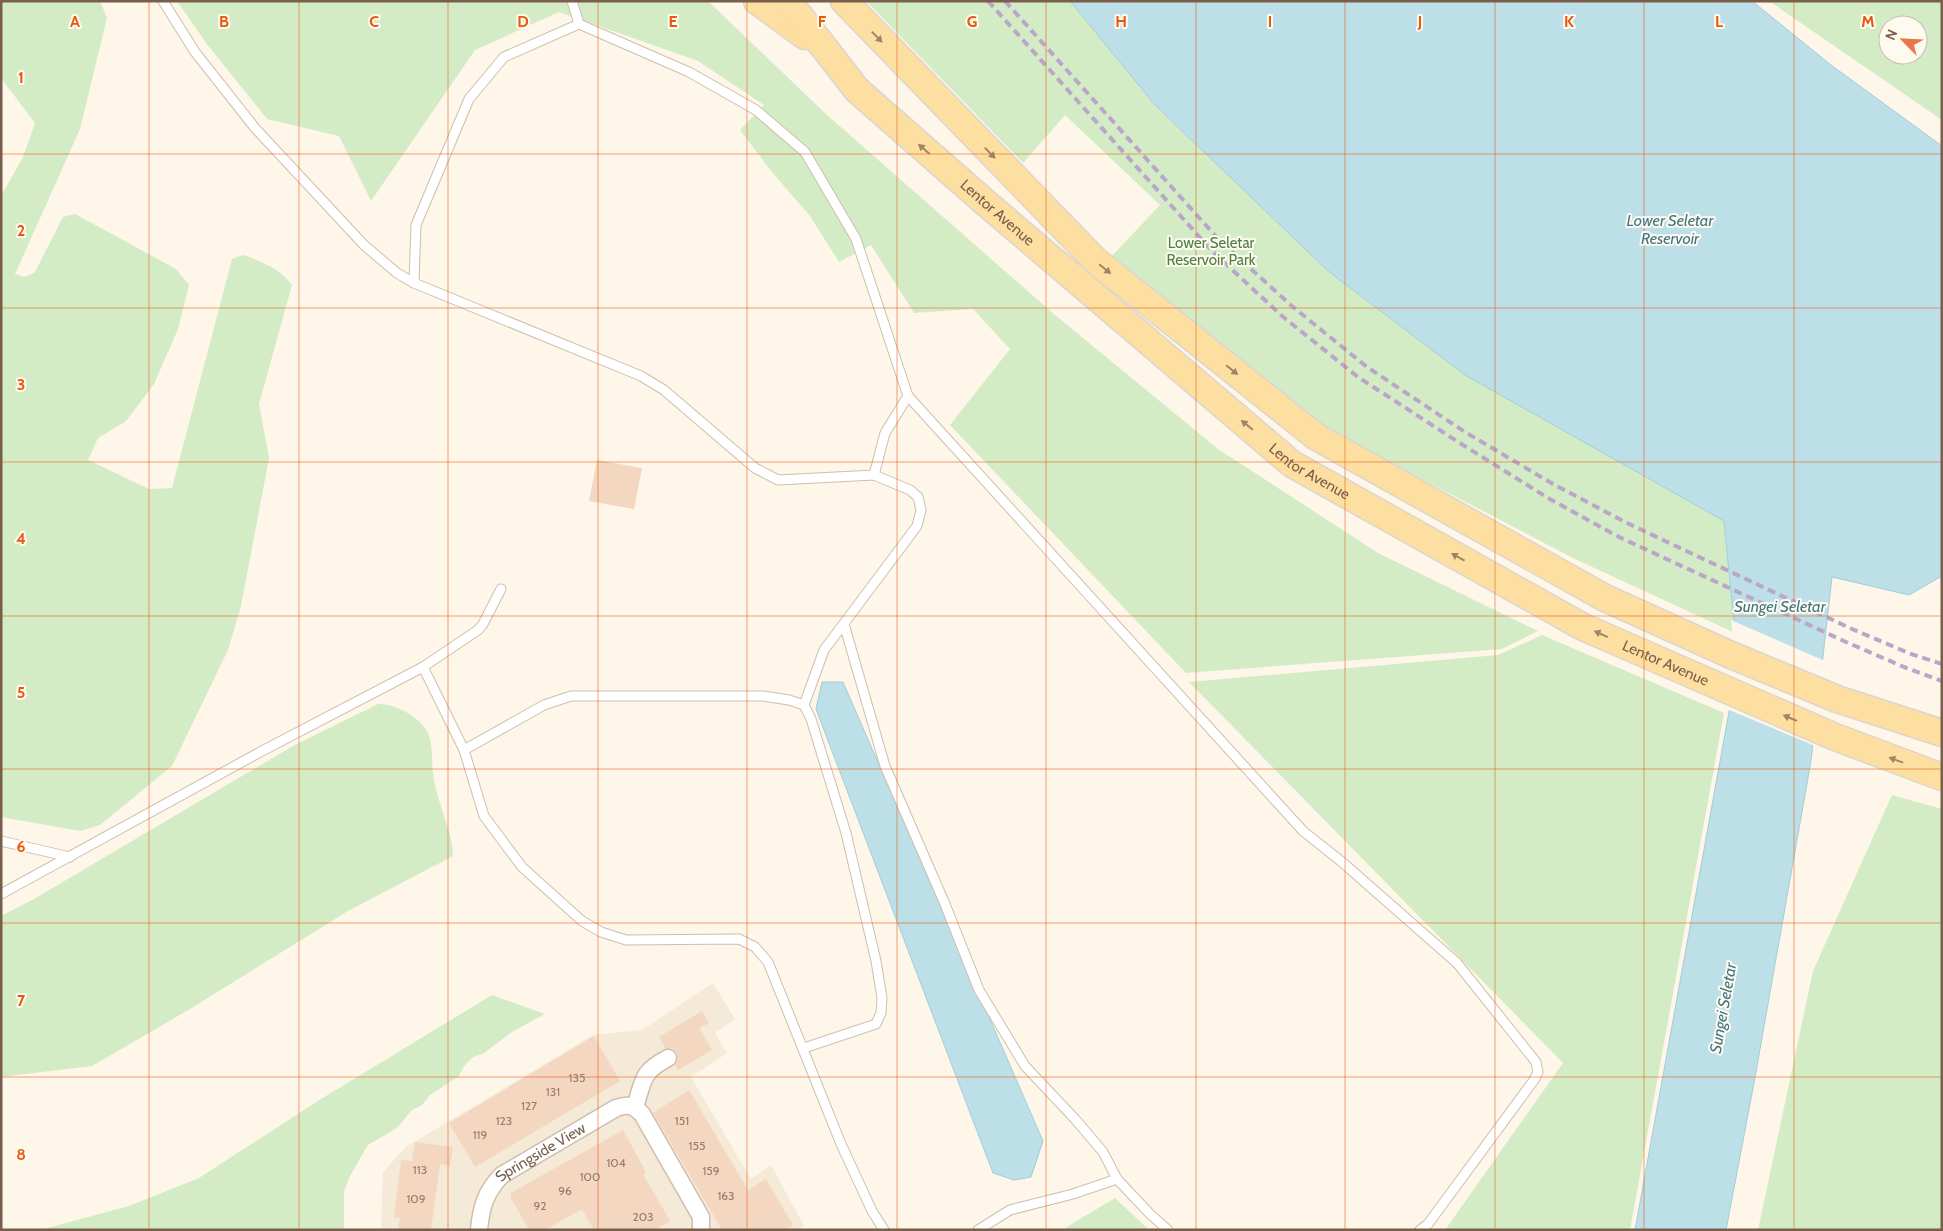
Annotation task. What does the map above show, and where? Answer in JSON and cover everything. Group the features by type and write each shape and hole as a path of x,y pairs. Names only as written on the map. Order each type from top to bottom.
{"main road":[{"path":"756,1 830,53"},
{"name":"Lentor Avenue","path":"788,1 857,90 987,204 1292,464 1583,626 1835,737 1942,777"},
{"name":"Lentor Avenue","path":"844,1 1096,261 1315,436 1605,598 1732,655 1837,699 1942,733"}],"street":[{"path":"668,1058 652,1066 646,1072 635,1107 642,1114 701,1217 701,1230"},
{"name":"Springside View","path":"480,1230 481,1212 486,1197 492,1185 502,1175 616,1108 627,1104 635,1107"}],"lane":[{"path":"163,1 195,52 255,128 364,245 397,273 414,283 642,376 664,390 754,468 778,480 874,475 910,490 918,497 921,510 918,526 824,650 804,705"},
{"path":"572,1 579,24"},
{"path":"414,283 416,225 469,99 504,57 579,24 689,72 748,105 805,152 856,238 908,396 1303,831 1342,862 1457,963 1536,1062 1538,1072 1534,1080 1428,1224 1420,1230"},
{"path":"874,475 885,433 908,396"},
{"path":"1,894 279,742 423,667 478,630 501,589"},
{"path":"844,624 886,766 945,904 979,990 1025,1066 1103,1152 1118,1179 1150,1214 1168,1230"},
{"path":"423,667 464,750 484,816 522,867 582,921 600,932 626,940 740,939 755,947 768,962 841,1144 872,1211 884,1230"},
{"path":"464,750 544,705 571,696 763,696 789,700 804,705 812,719 846,833 876,961 882,998 881,1013 876,1024 804,1048"},
{"path":"1,841 70,857"},
{"path":"978,1230 1010,1210 1073,1194 1118,1179"}],"shaded area":[{"path":"713,983 735,1019 715,1033 727,1053 691,1077 751,1179 771,1165 804,1226 797,1230 381,1230 383,1172 406,1147 593,1035 642,1030"}],"green space":[{"path":"1,1 100,1 107,18 80,129 15,274 25,277 35,272 63,217 75,214 176,269 189,285 178,329 154,384 126,421 98,438 88,460 149,489 172,488 232,259 243,255 263,263 282,274 292,285 259,404 269,458 241,606 228,650 172,766 100,825 80,831 1,817 1,196 23,157 35,123 1,78"},
{"path":"177,1 708,1 827,115 1055,315 1218,449 1378,553 1538,631 1502,649 1186,673 950,425 1010,349 973,309 914,313 871,245 839,262 810,216 772,172 740,130 764,105 698,61 559,12 475,50 371,201 339,136 267,119 206,43"},
{"name":"Lower Seletar Reservoir Park","path":"866,1 1070,1 1155,105 1328,271 1465,375 1724,521 1735,633 1573,558 1322,427 1111,257 1160,205 1065,115 1023,163"},
{"path":"1769,1 1942,1 1942,120"},
{"path":"1542,635 1724,713 1630,1230 1445,1230 1563,1063 1189,682 1498,655"},
{"path":"378,704 384,704 404,711 421,723 428,733 437,794 450,835 453,856 348,911 190,1009 92,1066 1,1077 1,916 34,899 293,746"},
{"path":"1892,795 1942,809 1942,1230 1758,1230 1813,971"},
{"path":"492,995 545,1014 512,1032 484,1053 473,1057 464,1066 459,1076 430,1095 422,1105 412,1110 397,1128 368,1145 350,1176 344,1192 344,1230 40,1230 129,1206 199,1178 321,1099"},
{"path":"1115,1198 1149,1230 1066,1230 1065,1228"}],"water":[{"name":"Lower Seletar Reservoir","path":"1070,1 1752,1 1831,65 1942,146 1942,576 1909,595 1832,577 1811,761 1726,1230 1635,1230 1738,662 1724,521 1465,375 1328,271 1155,105"},
{"path":"822,682 843,682 1043,1141 1031,1177 1014,1180 993,1173 816,709"}],"pier":[{"path":"1731,620 1825,661 1815,746 1727,709 1735,662"}],"building":[{"path":"597,460 642,468 634,509 589,501"},
{"path":"702,1011 709,1023 699,1028 712,1050 678,1070 675,1065 678,1059 677,1054 673,1049 666,1049 659,1037"},
{"path":"594,1036 620,1081 475,1167 449,1123"},
{"path":"689,1090 748,1190 766,1179 793,1225 785,1230 722,1230 653,1113"},
{"path":"623,1130 646,1172 643,1174 670,1221 655,1230 594,1230 582,1209 545,1230 529,1230 511,1198 511,1193"},
{"path":"415,1142 453,1147 450,1166 440,1164 431,1230 398,1230 400,1218 394,1217 401,1160 412,1161"}],"railway":[{"path":"988,1 1212,251 1282,316 1358,377 1548,498 1619,537 1846,642 1942,681"},
{"path":"1005,1 1220,241 1293,307 1367,367 1465,432 1553,484 1627,523 1852,629 1911,654 1942,664"}],"water label":[{"name":"Sungei Seletar","path":"1780,606"},
{"name":"Sungei Seletar","path":"1723,1008"}]}
